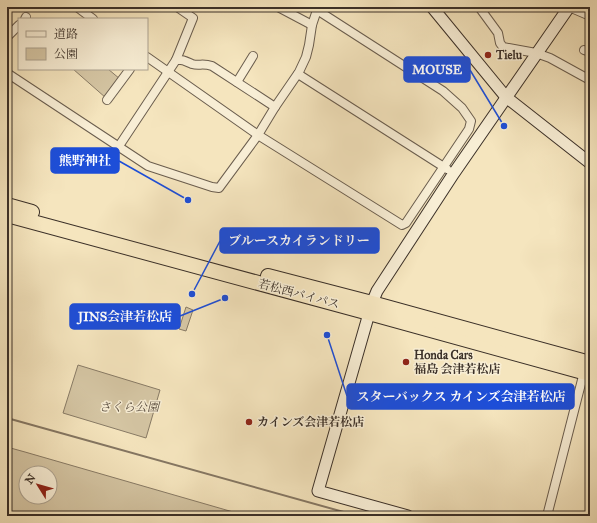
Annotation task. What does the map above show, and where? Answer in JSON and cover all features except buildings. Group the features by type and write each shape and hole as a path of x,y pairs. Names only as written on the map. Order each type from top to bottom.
{"highway":[{"name":"若松西バイパス","path":"7,205 206,260 588,370"},
{"name":"若松西バイパス","path":"7,216 370,308"}],"street":[{"path":"76,7 92,18"},
{"path":"119,146 176,60 193,18 188,10 177,7"},
{"path":"278,7 312,25"},
{"path":"432,7 506,97 590,163"},
{"path":"479,7 498,33 500,43 503,47 536,53 550,58 590,80"},
{"path":"408,516 318,490 370,308 377,291 454,173 569,7 590,16"},
{"path":"7,73 148,166 219,188 258,135 298,74 306,57 312,25 317,9 443,91 462,108 471,121 470,129 406,223 402,225 258,135 148,58"},
{"path":"7,37 18,26"},
{"path":"237,82 253,56"},
{"path":"176,60 180,59 194,65 205,64 212,66 275,107"},
{"path":"107,100 129,70"},
{"path":"298,74 454,173"},
{"path":"547,516 588,370"}],"green space":[{"path":"74,70 109,70 120,79 106,98"},
{"path":"186,307 193,310 186,331 179,329"},
{"name":"さくら公園","path":"78,365 160,390 146,438 63,413"},
{"path":"7,447 247,516 191,516 186,514 167,516 7,516"}],"waterway":[{"path":"7,418 358,516"}],"place":[{"name":"Tielu","path":"488,55"},
{"name":"MOUSE","path":"504,126"},
{"name":"熊野神社","path":"188,200"},
{"name":"ブルースカイランドリー","path":"192,294"},
{"name":"JINS会津若松店","path":"225,298"},
{"name":"スターバックス カインズ会津若松店","path":"327,335"},
{"name":"Honda Cars 福島 会津若松店","path":"406,362"},
{"name":"カインズ会津若松店","path":"249,422"}]}
